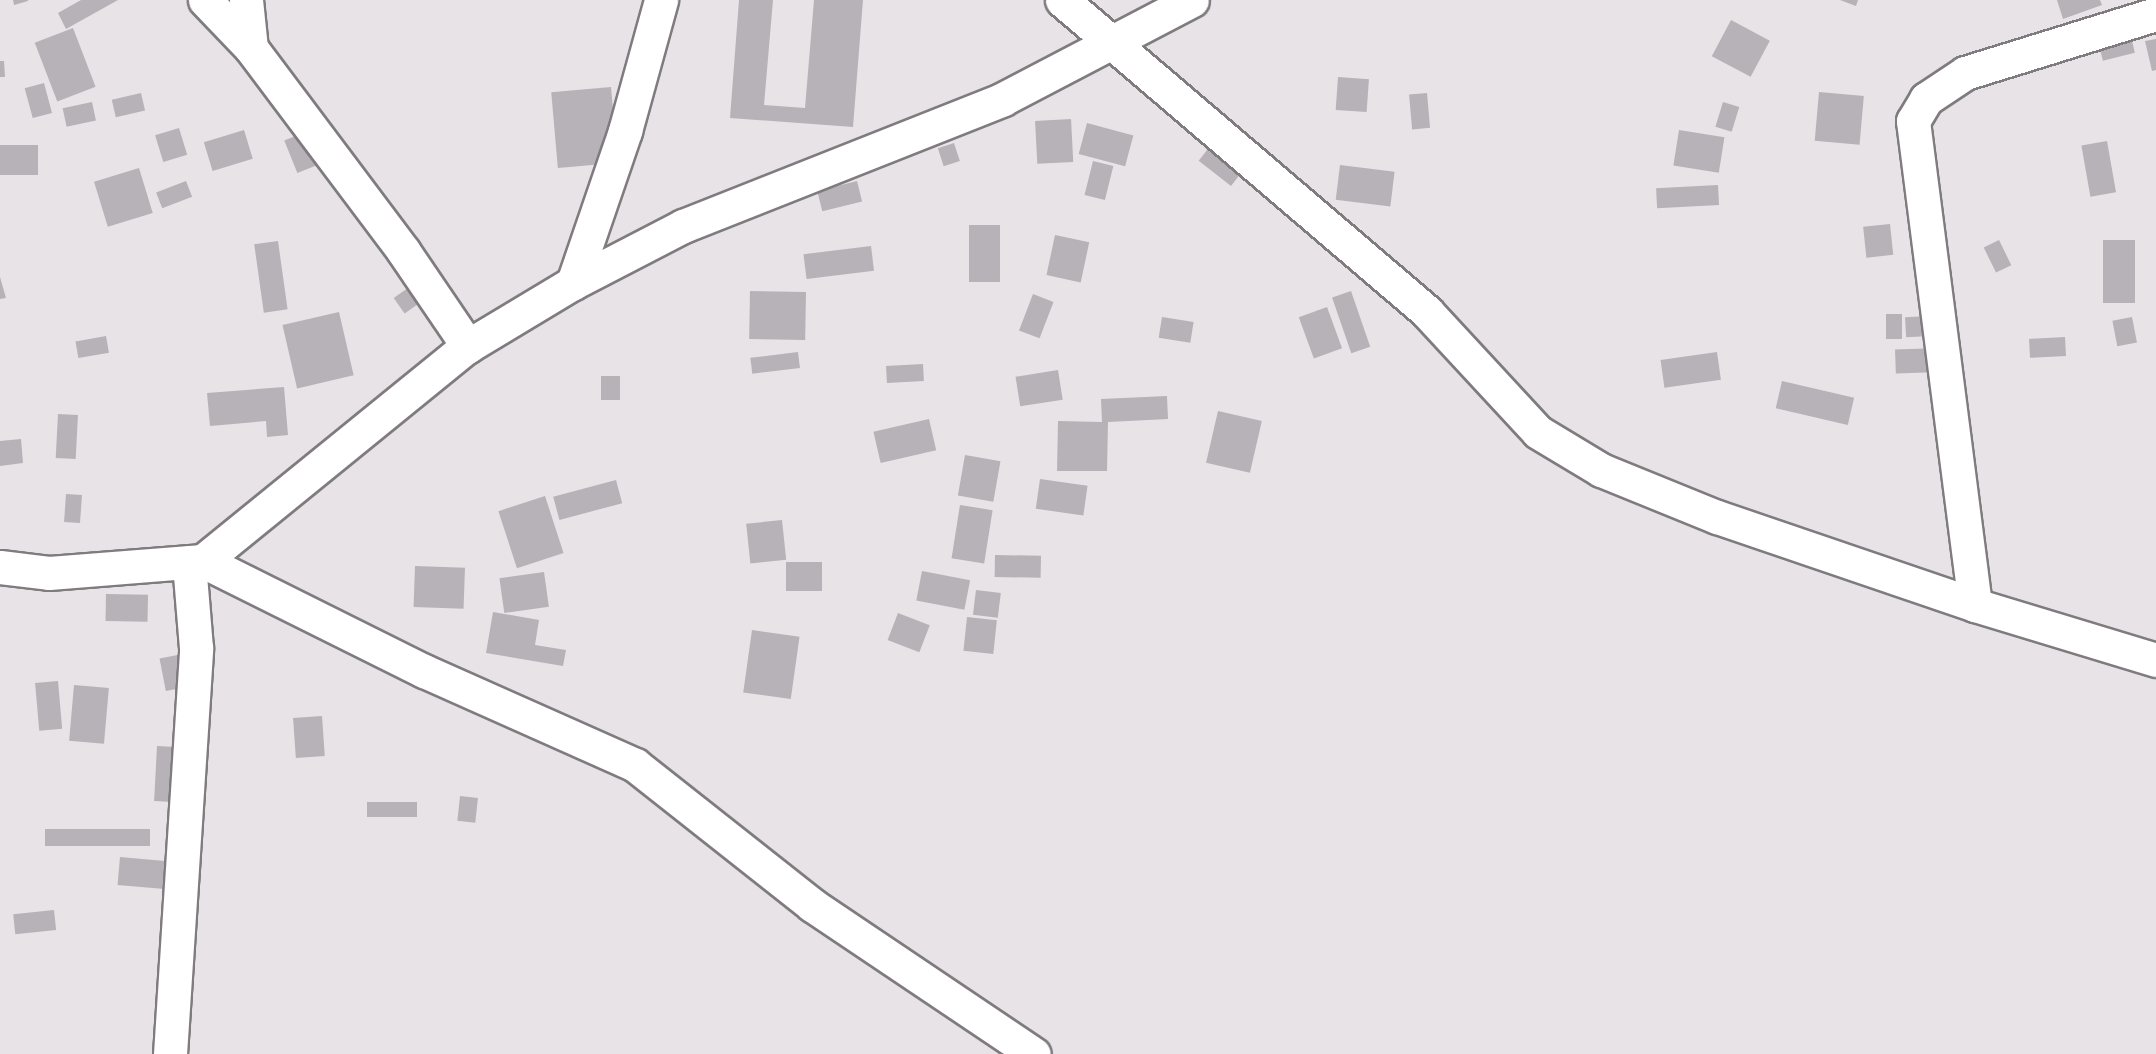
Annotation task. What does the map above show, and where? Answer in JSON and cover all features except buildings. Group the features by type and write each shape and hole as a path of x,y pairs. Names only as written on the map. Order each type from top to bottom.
{"street":[{"path":"205,0 251,48 404,252 468,346"},
{"path":"246,0 251,48"},
{"path":"573,283 625,131 661,0"},
{"path":"1062,0 1427,312 1538,432 1601,470 1717,517 1975,605 2156,660"},
{"path":"196,561 468,346 573,283 683,226 1003,99 1192,0"},
{"path":"1975,605 1913,122 1926,99 1965,73 2156,14"},
{"path":"170,1054 196,648 196,561"},
{"path":"0,567 49,573 196,561 424,671 635,765 812,905 1034,1054"}]}
